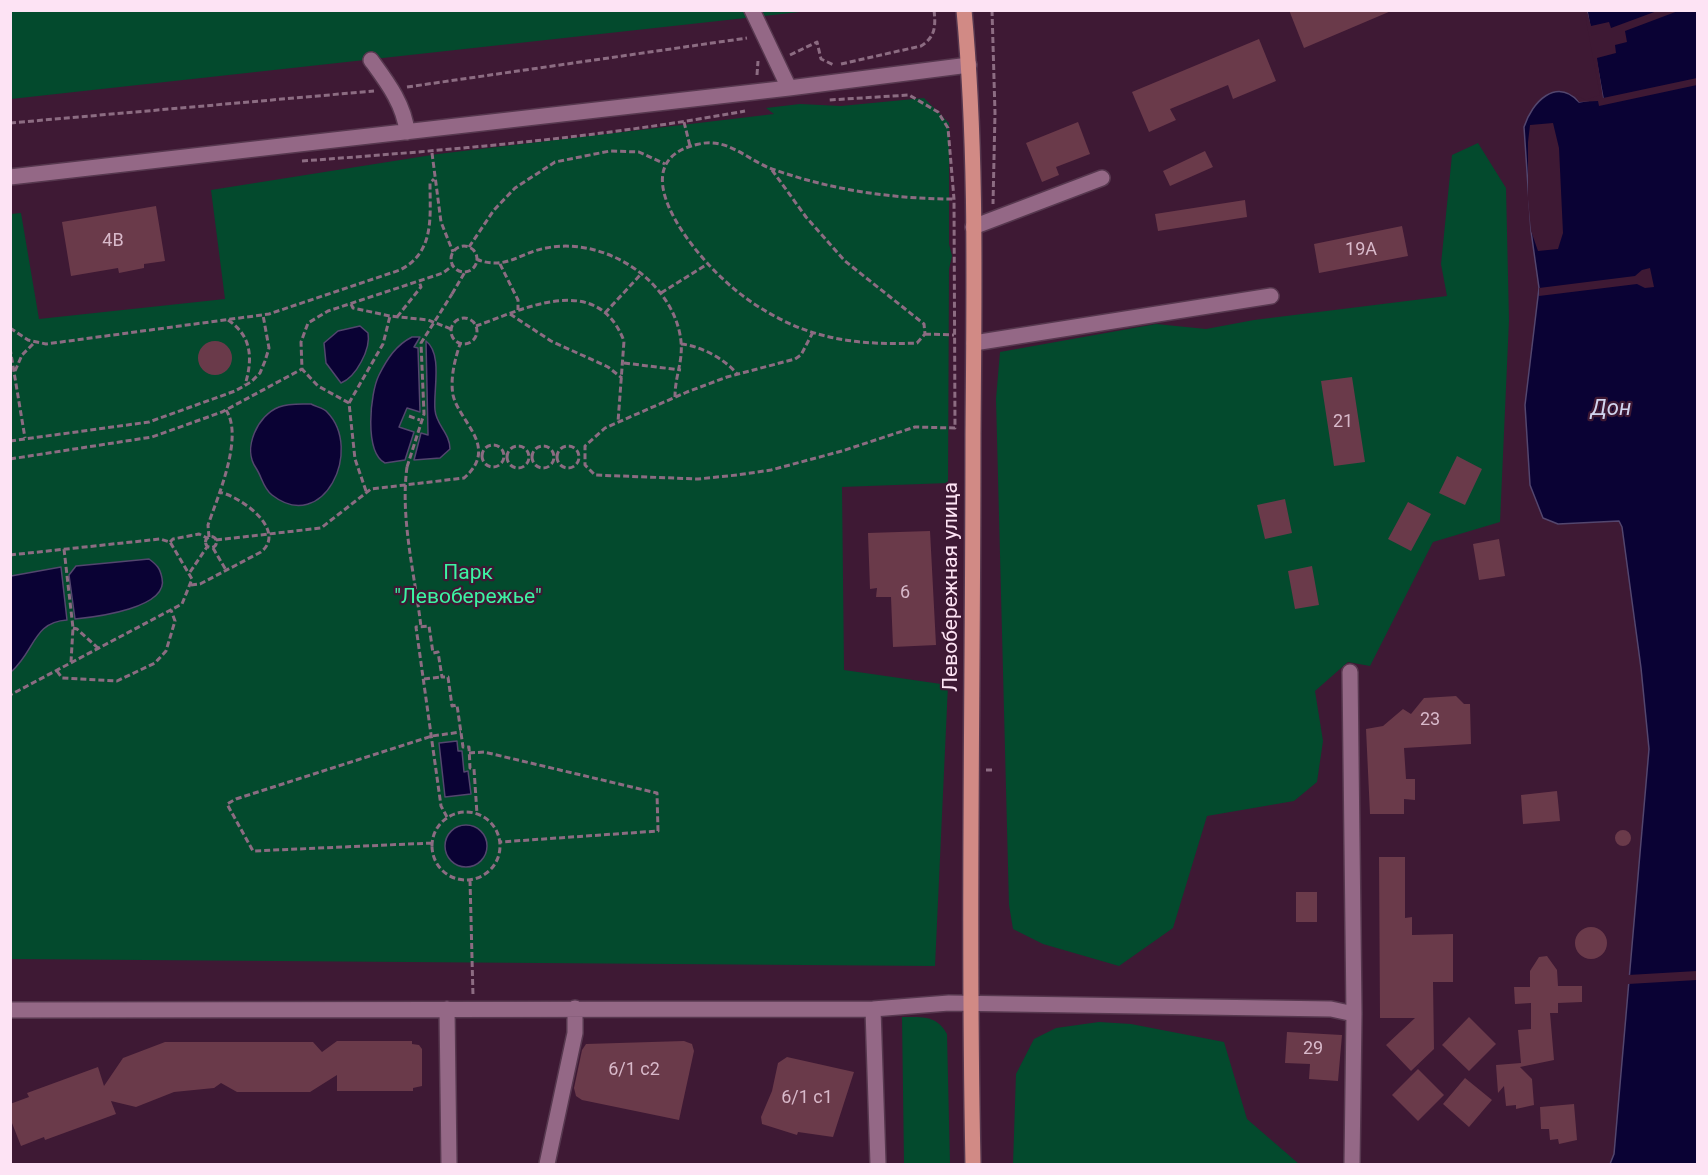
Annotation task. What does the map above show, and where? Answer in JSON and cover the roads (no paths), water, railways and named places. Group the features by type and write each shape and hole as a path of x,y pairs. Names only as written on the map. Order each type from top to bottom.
{"main road":[{"name":"Левобережная улица","path":"964,10 969,65 974,343 970,1003 973,1164"}],"street":[{"path":"752,10 778,60 789,88"},
{"path":"371,60 393,89 405,120 406,132"},
{"path":"10,177 789,88 969,65"},
{"path":"973,226 1102,178"},
{"path":"974,343 1271,296"},
{"path":"1350,672 1354,1014 1352,1164"},
{"path":"10,1010 873,1009 970,1003 1331,1009 1354,1014"},
{"path":"547,1164 575,1033 575,1008"},
{"path":"447,1009 449,1164"},
{"path":"873,1009 878,1164"}],"water":[{"name":"Дон","path":"1587,11 1697,11 1697,1164 1610,1164 1614,1154 1649,749 1641,668 1622,527 1619,521 1558,524 1543,518 1530,485 1525,405 1539,288 1531,231 1524,127 1539,102 1554,92 1570,95 1579,102 1603,98"},
{"path":"360,326 368,333 365,354 357,369 341,383 326,363 324,343 338,331"},
{"path":"412,337 420,337 414,347 418,348 420,412 407,408 399,427 414,432 405,460 385,463 378,457 374,447 371,422 373,395 379,375 389,358 401,344"},
{"path":"426,341 431,347 436,364 436,415 448,438 450,449 440,458 414,460 421,433 428,435"},
{"path":"311,404 326,411 337,428 341,447 339,466 332,483 322,496 307,504 291,504 272,495 267,489 252,460 252,442 254,433 271,411 287,405"},
{"path":"149,559 158,567 162,578 161,588 154,597 129,609 75,619 69,575 76,566"},
{"path":"61,567 67,620 47,626 11,672 11,576"},
{"path":"457,741 458,751 462,751 464,772 468,771 471,794 445,797 439,743"},
{"path":"466,825 474,826 481,831 486,838 486,854 481,861 474,866 466,867 458,866 451,861 446,854 445,846 446,838 451,831 458,826"}],"park label":[{"name":"Парк \"Левобережье\"","path":"468,586"}]}
